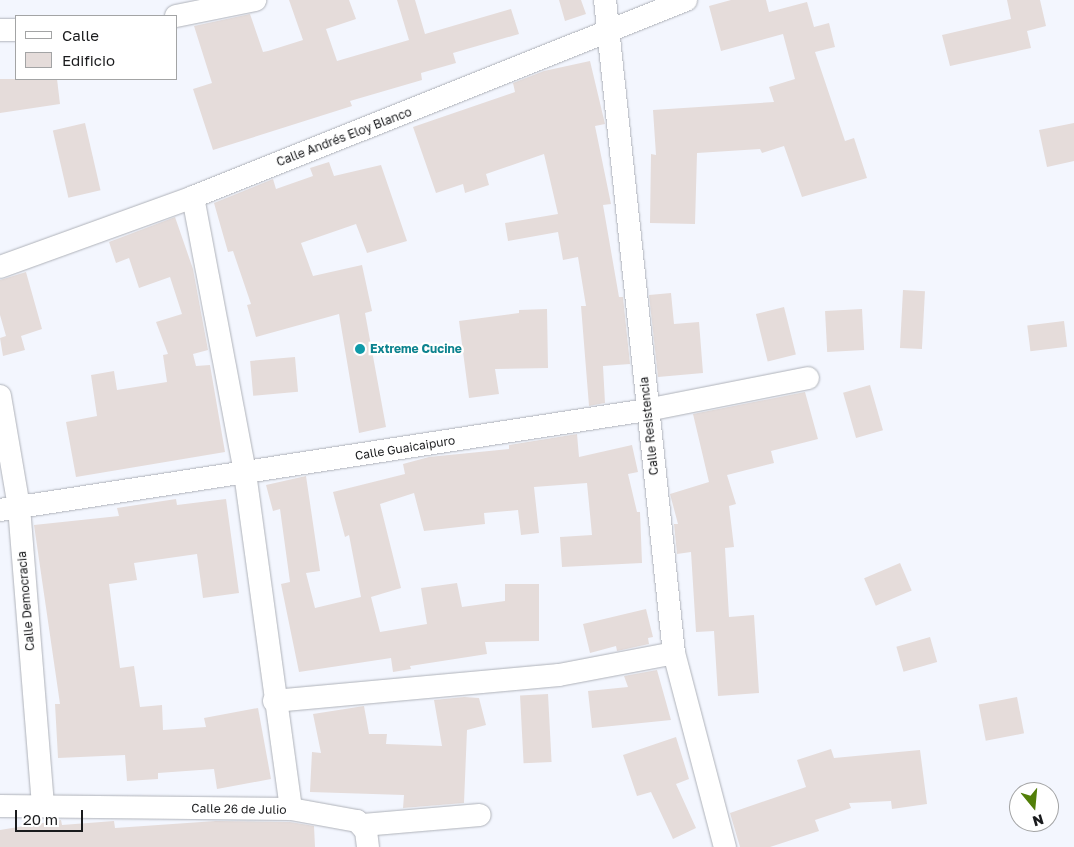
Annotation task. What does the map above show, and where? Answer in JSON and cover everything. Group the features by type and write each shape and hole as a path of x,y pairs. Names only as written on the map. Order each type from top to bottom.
{"street":[{"path":"178,16 255,0"},
{"name":"Calle Resistencia","path":"604,0 674,653 725,847"},
{"name":"Calle Andrés Eloy Blanco","path":"0,267 193,197 609,33 686,0"},
{"path":"0,30 15,30"},
{"path":"193,197 245,473 274,701 291,810"},
{"name":"Calle Guaicaipuro","path":"9,509 647,410 808,378"},
{"name":"Calle Democracia","path":"0,396 9,509 43,806"},
{"path":"274,701 559,675 674,653"},
{"name":"Calle 26 de Julio","path":"0,806 291,810 362,825 480,815"},
{"path":"362,825 368,847"}],"building":[{"path":"289,0 349,0 356,19 326,29 337,61 409,40 397,0 415,0 425,34 511,9 519,34 453,53 456,63 421,73 422,80 350,101 352,106 213,150 193,89 212,83 194,26 250,14 263,52 268,51 303,40"},
{"path":"559,0 581,0 586,14 565,21"},
{"path":"731,0 766,0 769,12 807,2 814,27 829,23 835,47 815,52 845,141 854,138 867,178 802,197 784,146 762,153 760,149 697,153 695,224 650,223 651,154 656,155 653,110 774,102 769,87 795,79 783,34 721,51 709,6"},
{"path":"1007,0 1040,0 1046,26 1027,31 1031,48 950,66 942,35 1011,19"},
{"path":"590,61 605,124 595,126 611,204 603,205 619,297 623,297 630,364 603,366 605,403 589,406 581,306 586,306 578,257 563,260 558,232 508,241 505,223 558,214 544,154 486,174 489,185 465,193 463,184 436,193 413,127 515,92 513,83 544,71"},
{"path":"0,79 57,80 60,104 0,113"},
{"path":"85,123 101,190 68,198 53,130"},
{"path":"1074,123 1074,161 1047,167 1039,130"},
{"path":"329,162 334,176 381,165 407,241 367,253 356,224 301,243 313,276 362,265 372,311 365,313 386,427 359,433 339,314 256,337 247,305 251,304 233,251 228,252 214,203 273,179 276,189 313,176 310,168"},
{"path":"175,217 193,269 208,350 193,354 196,366 210,365 225,452 76,477 66,422 97,416 91,375 114,371 117,390 167,382 163,355 168,354 156,322 182,314 170,277 139,288 129,258 116,263 109,242"},
{"path":"26,272 42,329 21,336 25,350 3,356 0,338 6,336 0,315 0,280"},
{"path":"903,290 925,291 922,349 900,348"},
{"path":"671,293 674,324 699,322 703,373 658,377 649,295"},
{"path":"784,307 796,355 768,362 756,314"},
{"path":"547,309 548,368 495,369 499,394 469,398 459,321 519,313 519,310"},
{"path":"862,309 864,350 827,352 825,311"},
{"path":"1064,321 1067,347 1030,351 1027,326"},
{"path":"295,357 298,392 253,396 250,361"},
{"path":"870,385 883,430 856,438 843,393"},
{"path":"805,392 818,439 771,451 774,463 727,475 736,504 729,506 734,547 725,548 729,617 754,615 759,693 718,696 714,631 696,632 691,552 677,554 674,524 678,524 670,494 709,482 693,414"},
{"path":"577,434 579,457 632,445 638,472 628,474 637,512 640,512 642,563 562,567 560,537 592,535 587,483 534,487 539,533 521,535 518,510 484,513 485,524 424,531 414,493 380,504 401,588 371,597 380,632 427,624 421,588 457,583 462,607 505,601 505,584 539,584 539,641 485,642 487,654 410,666 411,669 393,672 391,658 299,672 281,584 290,582 280,509 273,511 266,485 306,476 320,571 306,573 315,608 361,597 349,535 345,537 333,492 405,474 403,464 429,457 509,449 509,445"},
{"path":"176,499 177,505 226,499 239,593 203,598 197,554 134,563 137,580 109,584 120,668 134,666 140,707 162,705 163,730 206,727 204,718 258,708 271,779 217,789 214,769 158,773 158,779 127,781 125,755 58,758 55,704 60,704 34,525 119,516 117,508"},
{"path":"900,563 912,591 876,606 864,578"},
{"path":"646,609 653,637 648,638 649,644 617,651 616,646 590,653 583,624"},
{"path":"930,637 937,662 904,672 896,647"},
{"path":"657,670 671,720 592,728 588,691 628,687 624,676"},
{"path":"548,694 552,762 524,763 520,695"},
{"path":"464,697 479,698 486,725 467,730 464,803 403,808 404,795 310,792 312,752 321,753 313,714 364,706 369,734 387,734 386,744 442,746 434,700"},
{"path":"1017,697 1024,733 986,741 979,704"},
{"path":"676,737 689,779 676,784 696,828 673,839 651,792 637,796 623,755"},
{"path":"831,749 834,758 920,750 927,804 892,809 891,801 849,803 851,808 815,820 819,831 770,847 740,847 730,813 806,787 797,760"},
{"path":"61,820 62,825 114,821 115,828 216,821 290,822 314,826 315,847 0,847 0,830"}],"place":[{"name":"Extreme Cucine","path":"360,349"}]}
